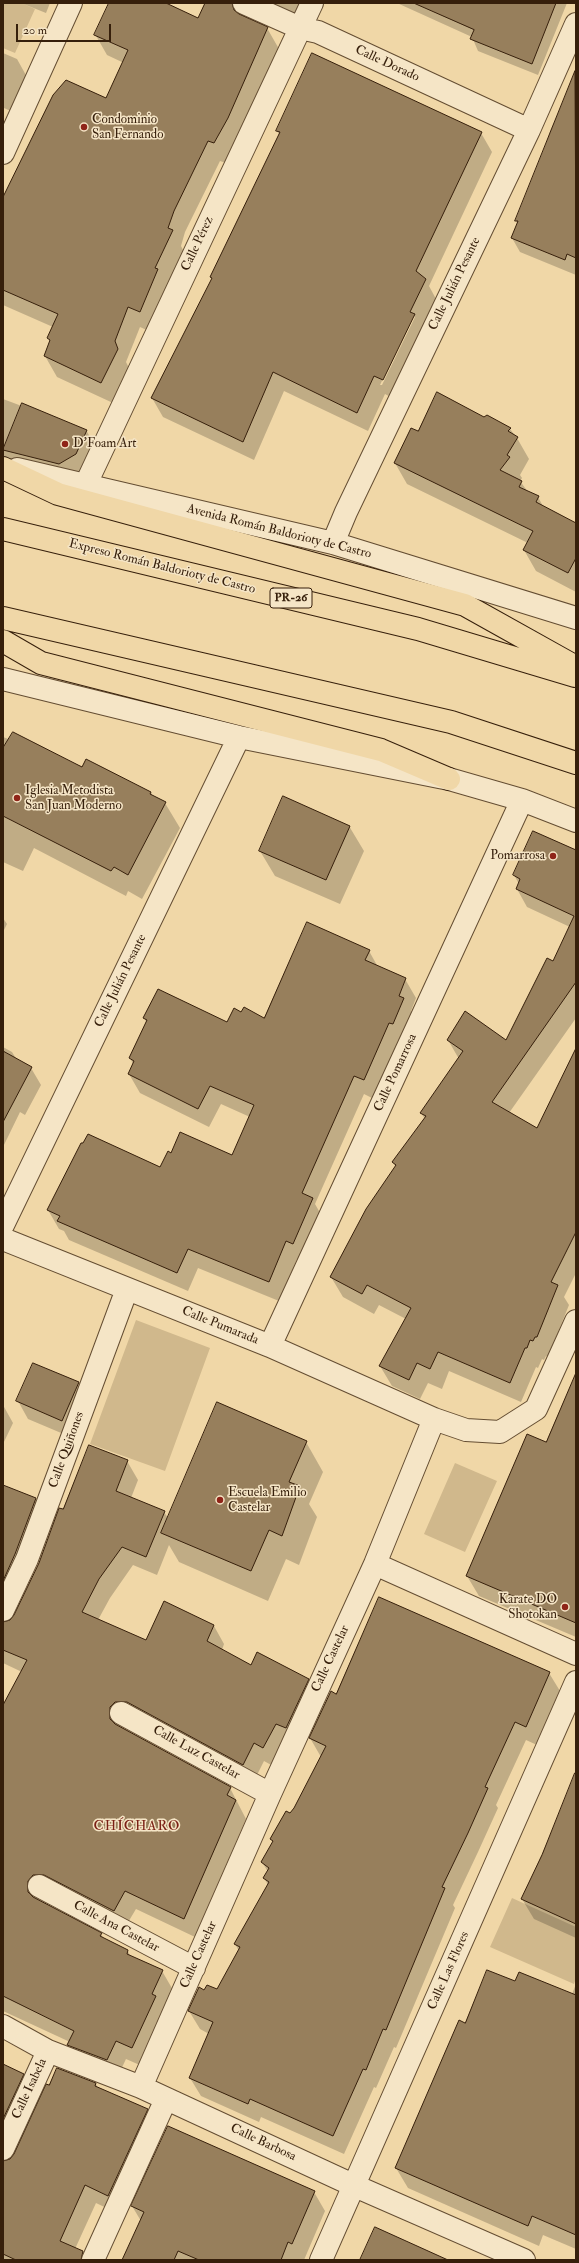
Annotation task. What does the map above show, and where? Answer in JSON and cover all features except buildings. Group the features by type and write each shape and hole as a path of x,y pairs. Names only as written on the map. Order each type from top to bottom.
{"highway":[{"path":"3,468 58,494 465,605 576,667"},
{"name":"Expreso Román Baldorioty de Castro","path":"3,529 418,629 576,677"},
{"path":"3,618 451,722 576,763"},
{"path":"3,641 41,663 381,750 449,779"}],"street":[{"path":"3,153 71,3"},
{"name":"Calle Dorado","path":"244,3 300,28 318,32 529,130"},
{"name":"Calle Pérez","path":"85,486 312,3"},
{"name":"Calle Julián Pesante","path":"333,543 346,512 529,130 576,24"},
{"name":"Avenida Román Baldorioty de Castro","path":"3,465 85,486 333,543 576,618"},
{"path":"3,679 239,737 449,779 522,800 576,821"},
{"name":"Calle Julián Pesante","path":"3,1226 239,737"},
{"name":"Calle Pomarrosa","path":"270,1346 522,800"},
{"name":"Calle Pumarada","path":"3,1239 270,1346 434,1419"},
{"name":"Calle Quiñones","path":"3,1610 27,1559 127,1289"},
{"path":"434,1419 466,1430 500,1432 536,1409 576,1322"},
{"name":"Calle Castelar","path":"141,2087 270,1794 375,1564 434,1419"},
{"path":"375,1564 576,1654"},
{"name":"Calle Las Flores","path":"321,2260 576,1682"},
{"name":"Calle Luz Castelar","path":"121,1713 270,1794"},
{"name":"Calle Ana Castelar","path":"39,1886 194,1968"},
{"name":"Calle Barbosa","path":"3,2026 48,2051 141,2087 354,2186 524,2260"},
{"name":"Calle Isabela","path":"3,2149 48,2051"},
{"path":"93,2260 166,2098"}],"shaded area":[{"path":"3,3 21,3 35,9 15,53 3,48"},
{"path":"136,1320 210,1348 165,1471 90,1444"},
{"path":"455,1463 497,1481 465,1552 424,1534"},
{"path":"512,1898 576,1927 576,1978 574,1984 490,1947"}],"place":[{"name":"Condominio San Fernando","path":"84,127"},
{"name":"D'Foam Art","path":"65,444"},
{"name":"Iglesia Metodista San Juan Moderno","path":"17,798"},
{"name":"Pomarrosa","path":"553,856"},
{"name":"Escuela Emilio Castelar","path":"220,1500"},
{"name":"Karate DO Shotokan","path":"565,1607"}],"district":[{"name":"CHÍCHARO","path":"137,1827"}]}
